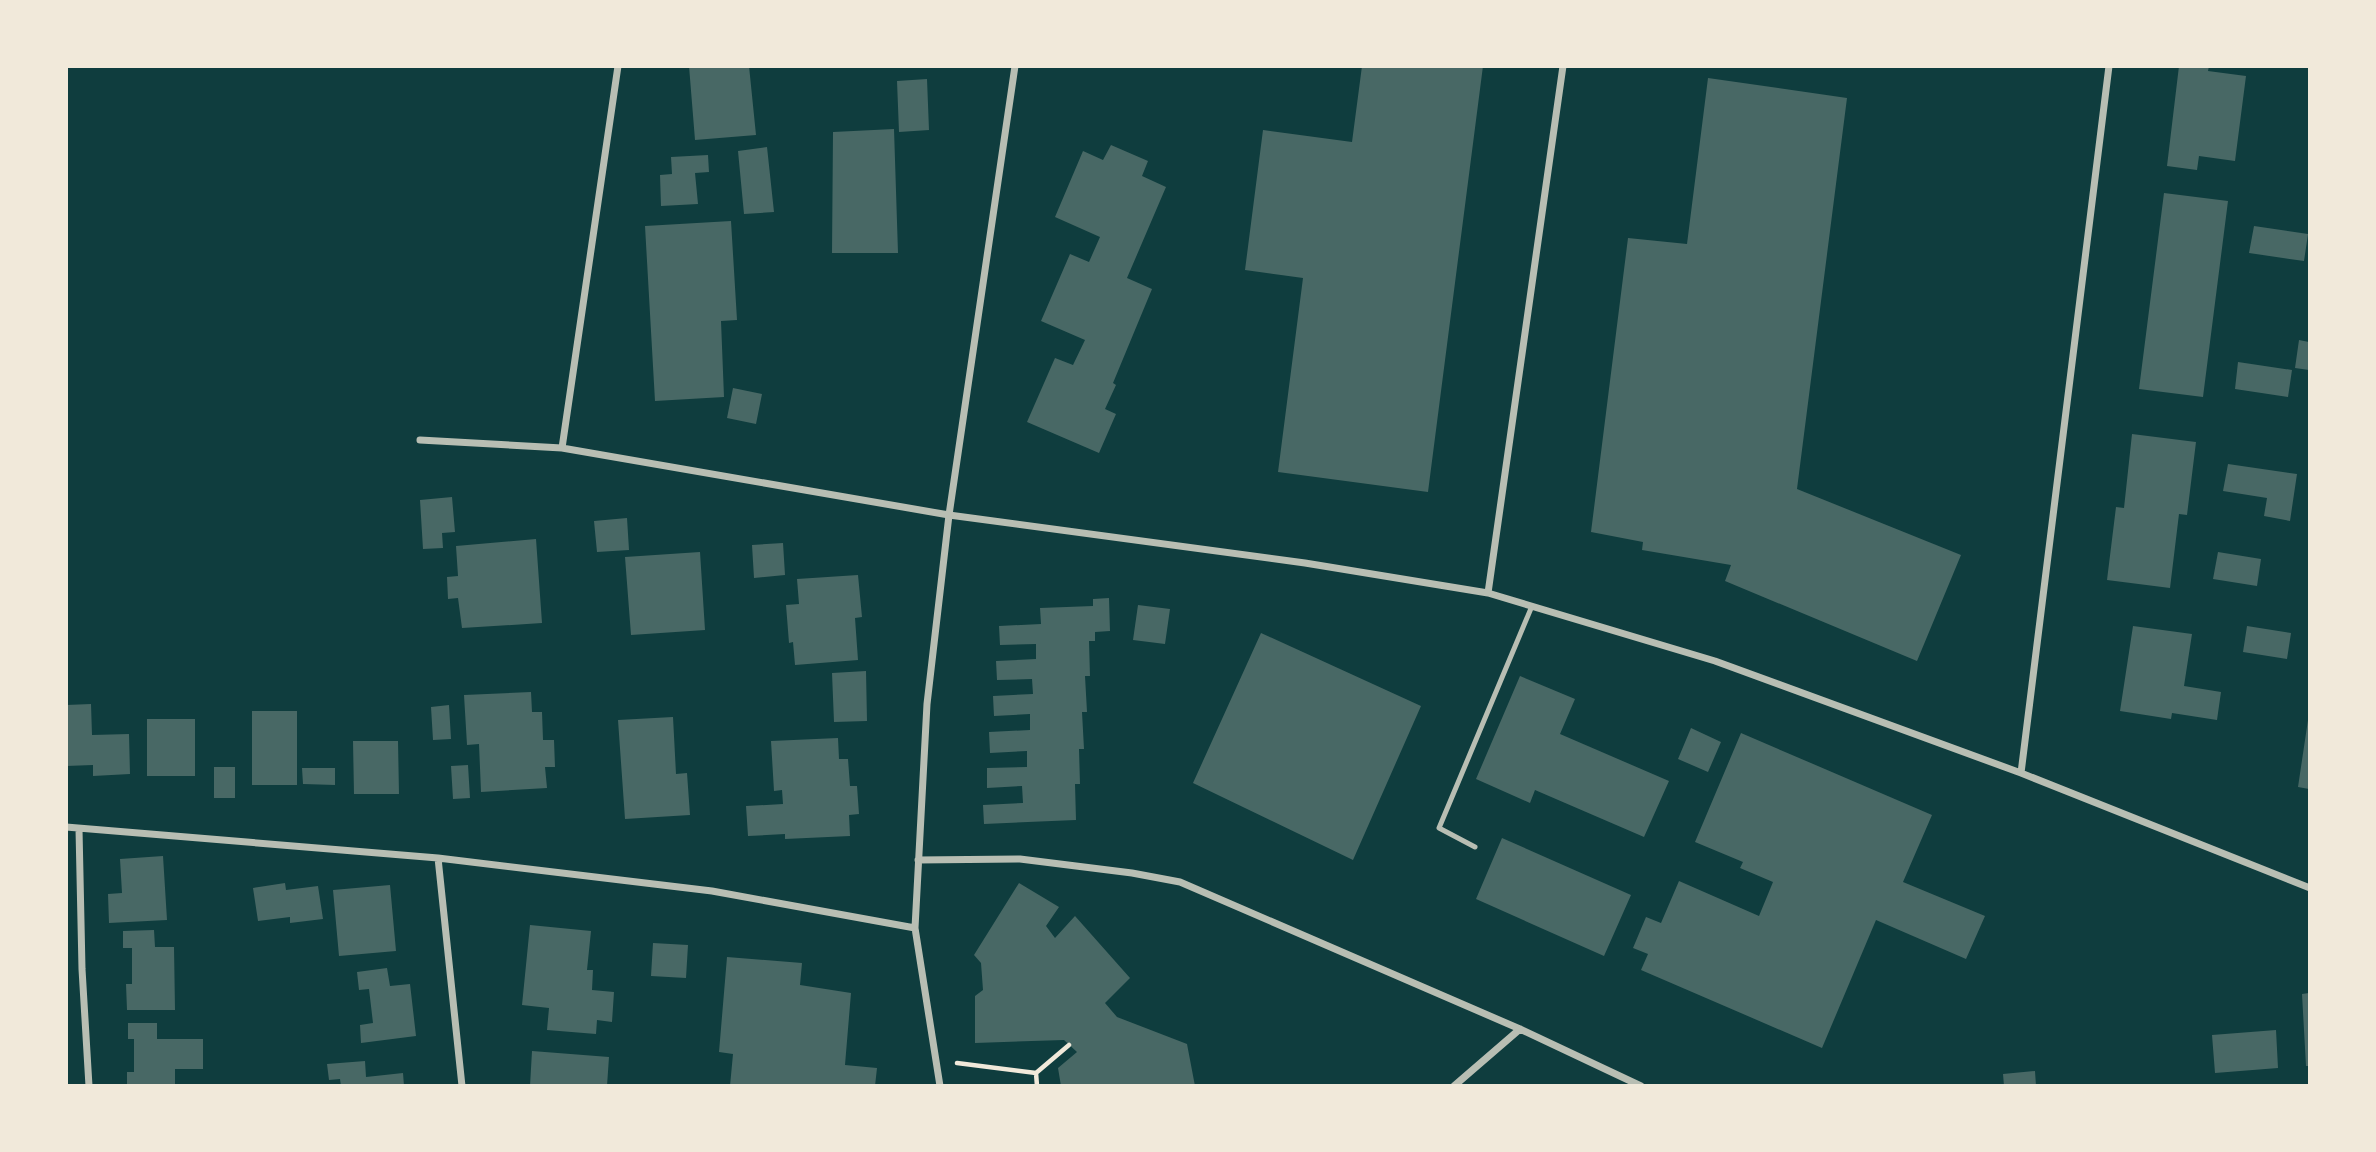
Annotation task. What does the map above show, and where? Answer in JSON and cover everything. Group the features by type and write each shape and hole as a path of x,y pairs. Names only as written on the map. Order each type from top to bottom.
{"street":[{"path":"562,448 618,66"},
{"path":"940,1086 915,928 927,704 949,515 1015,66"},
{"path":"1488,593 1563,66"},
{"path":"2021,773 2109,66"},
{"path":"420,440 562,448 949,515 1305,564 1488,593 1715,661 2021,773 2309,888"},
{"path":"66,827 438,858 712,891 915,928"},
{"path":"79,829 82,968 89,1086"},
{"path":"438,858 462,1086"},
{"path":"918,860 1020,859 1180,882 1520,1029 1641,1086"},
{"path":"1454,1086 1520,1029"}],"lane":[{"path":"1475,847 1439,828 1532,606"}],"path":[{"path":"936,1061 1036,1073 1069,1045"},
{"path":"1036,1073 1037,1086"}],"building":[{"path":"689,66 749,66 756,135 695,140"},
{"path":"1362,66 1483,66 1428,492 1278,472 1303,278 1245,270 1263,130 1352,142"},
{"path":"2179,66 2209,66 2208,71 2246,76 2235,161 2199,156 2197,170 2167,166"},
{"path":"1708,78 1847,98 1797,489 1961,555 1917,661 1725,581 1731,565 1642,550 1643,542 1591,532 1628,238 1687,244"},
{"path":"927,79 929,130 899,132 897,81"},
{"path":"894,129 898,253 832,253 833,132"},
{"path":"1111,145 1148,161 1142,176 1166,187 1127,278 1152,289 1113,383 1116,385 1105,409 1116,414 1099,453 1027,422 1055,358 1073,365 1085,340 1041,321 1070,254 1089,262 1100,237 1055,217 1083,151 1103,160"},
{"path":"767,147 774,212 744,214 738,151"},
{"path":"708,155 709,172 695,173 698,204 661,206 660,175 672,174 671,157"},
{"path":"2164,193 2228,201 2203,397 2139,389"},
{"path":"731,221 737,320 721,321 724,397 655,401 645,226"},
{"path":"2254,226 2308,234 2304,261 2249,253"},
{"path":"2299,340 2309,342 2309,370 2295,368"},
{"path":"2238,362 2292,370 2288,397 2235,389"},
{"path":"733,388 762,394 756,424 727,418"},
{"path":"2132,434 2196,442 2187,515 2179,514 2170,588 2107,580 2116,507 2124,508"},
{"path":"2228,464 2297,474 2290,521 2264,516 2267,498 2223,491"},
{"path":"452,497 455,532 442,533 443,548 423,549 420,500"},
{"path":"627,518 629,550 597,552 594,521"},
{"path":"536,539 542,623 462,628 458,598 448,599 447,577 458,576 456,546"},
{"path":"783,543 785,575 754,578 752,545"},
{"path":"700,552 705,630 631,635 625,557"},
{"path":"2218,552 2261,559 2257,586 2213,579"},
{"path":"858,575 862,617 855,618 858,660 795,665 793,642 789,643 786,605 799,604 797,579"},
{"path":"1109,598 1110,631 1095,632 1095,641 1089,641 1090,676 1085,676 1087,712 1082,712 1084,749 1079,749 1080,784 1075,784 1076,820 984,824 983,805 1023,803 1022,786 987,788 987,768 1027,767 1027,751 990,753 989,732 1030,730 1030,714 994,716 993,696 1033,694 1032,679 997,680 996,661 1036,659 1036,644 1000,645 999,626 1041,624 1040,608 1093,606 1093,599"},
{"path":"1138,605 1170,609 1165,644 1133,640"},
{"path":"2133,626 2192,634 2184,686 2221,692 2217,720 2172,713 2171,719 2120,711"},
{"path":"2247,626 2291,633 2287,659 2243,652"},
{"path":"1261,633 1421,706 1353,860 1193,783"},
{"path":"866,671 867,721 834,722 832,673"},
{"path":"1520,676 1575,699 1560,734 1669,781 1644,837 1535,790 1530,803 1476,779"},
{"path":"531,692 532,712 542,712 543,740 554,740 555,767 545,767 547,788 481,792 479,744 467,745 464,695"},
{"path":"91,704 92,735 129,734 130,774 93,776 93,765 66,766 66,705"},
{"path":"449,705 451,739 433,740 431,707"},
{"path":"252,711 297,711 297,785 252,785"},
{"path":"673,717 676,774 687,773 690,815 625,819 618,720"},
{"path":"147,719 195,719 195,776 147,776"},
{"path":"2309,720 2309,789 2298,787"},
{"path":"1691,728 1721,742 1708,772 1678,759"},
{"path":"1741,733 1932,815 1903,882 1985,916 1966,959 1876,920 1822,1048 1641,970 1648,954 1633,948 1646,917 1661,923 1679,881 1759,916 1773,882 1740,868 1743,862 1695,842"},
{"path":"838,738 839,759 848,759 850,786 857,786 859,814 849,815 850,836 785,839 785,834 748,836 746,806 783,804 782,790 774,791 771,741"},
{"path":"353,741 398,741 399,794 354,794"},
{"path":"468,765 470,798 453,799 451,766"},
{"path":"214,767 235,767 235,798 214,798"},
{"path":"302,768 335,768 335,785 303,784"},
{"path":"1502,838 1631,895 1604,956 1476,899"},
{"path":"163,856 167,920 109,923 108,894 122,893 120,859"},
{"path":"285,883 286,890 318,886 323,919 290,923 290,917 258,921 253,888"},
{"path":"1019,883 1059,907 1046,926 1055,938 1075,916 1130,978 1105,1003 1117,1017 1187,1044 1195,1086 1061,1086 1058,1068 1077,1052 1064,1040 975,1043 975,996 983,990 981,963 974,955"},
{"path":"390,885 396,951 339,956 333,890"},
{"path":"530,925 591,931 587,970 593,970 592,990 614,992 612,1022 597,1020 596,1034 547,1030 549,1008 522,1005"},
{"path":"154,930 155,947 174,947 175,1010 127,1010 126,984 132,984 132,948 123,948 123,931"},
{"path":"653,943 688,945 686,978 651,976"},
{"path":"727,957 802,963 800,985 851,993 845,1065 877,1068 875,1086 730,1086 733,1054 719,1052"},
{"path":"387,968 390,986 410,984 416,1036 361,1043 360,1025 373,1023 369,989 359,990 357,972"},
{"path":"2309,993 2309,1066 2306,1066 2302,994"},
{"path":"128,1023 157,1023 157,1039 203,1039 203,1069 175,1069 175,1086 127,1086 127,1072 134,1072 134,1039 128,1039"},
{"path":"2276,1030 2278,1068 2215,1073 2212,1035"},
{"path":"532,1051 609,1057 607,1086 530,1086"},
{"path":"365,1061 366,1077 403,1073 404,1086 341,1086 340,1079 329,1080 327,1064"},
{"path":"2035,1071 2036,1086 2004,1086 2003,1074"}]}
